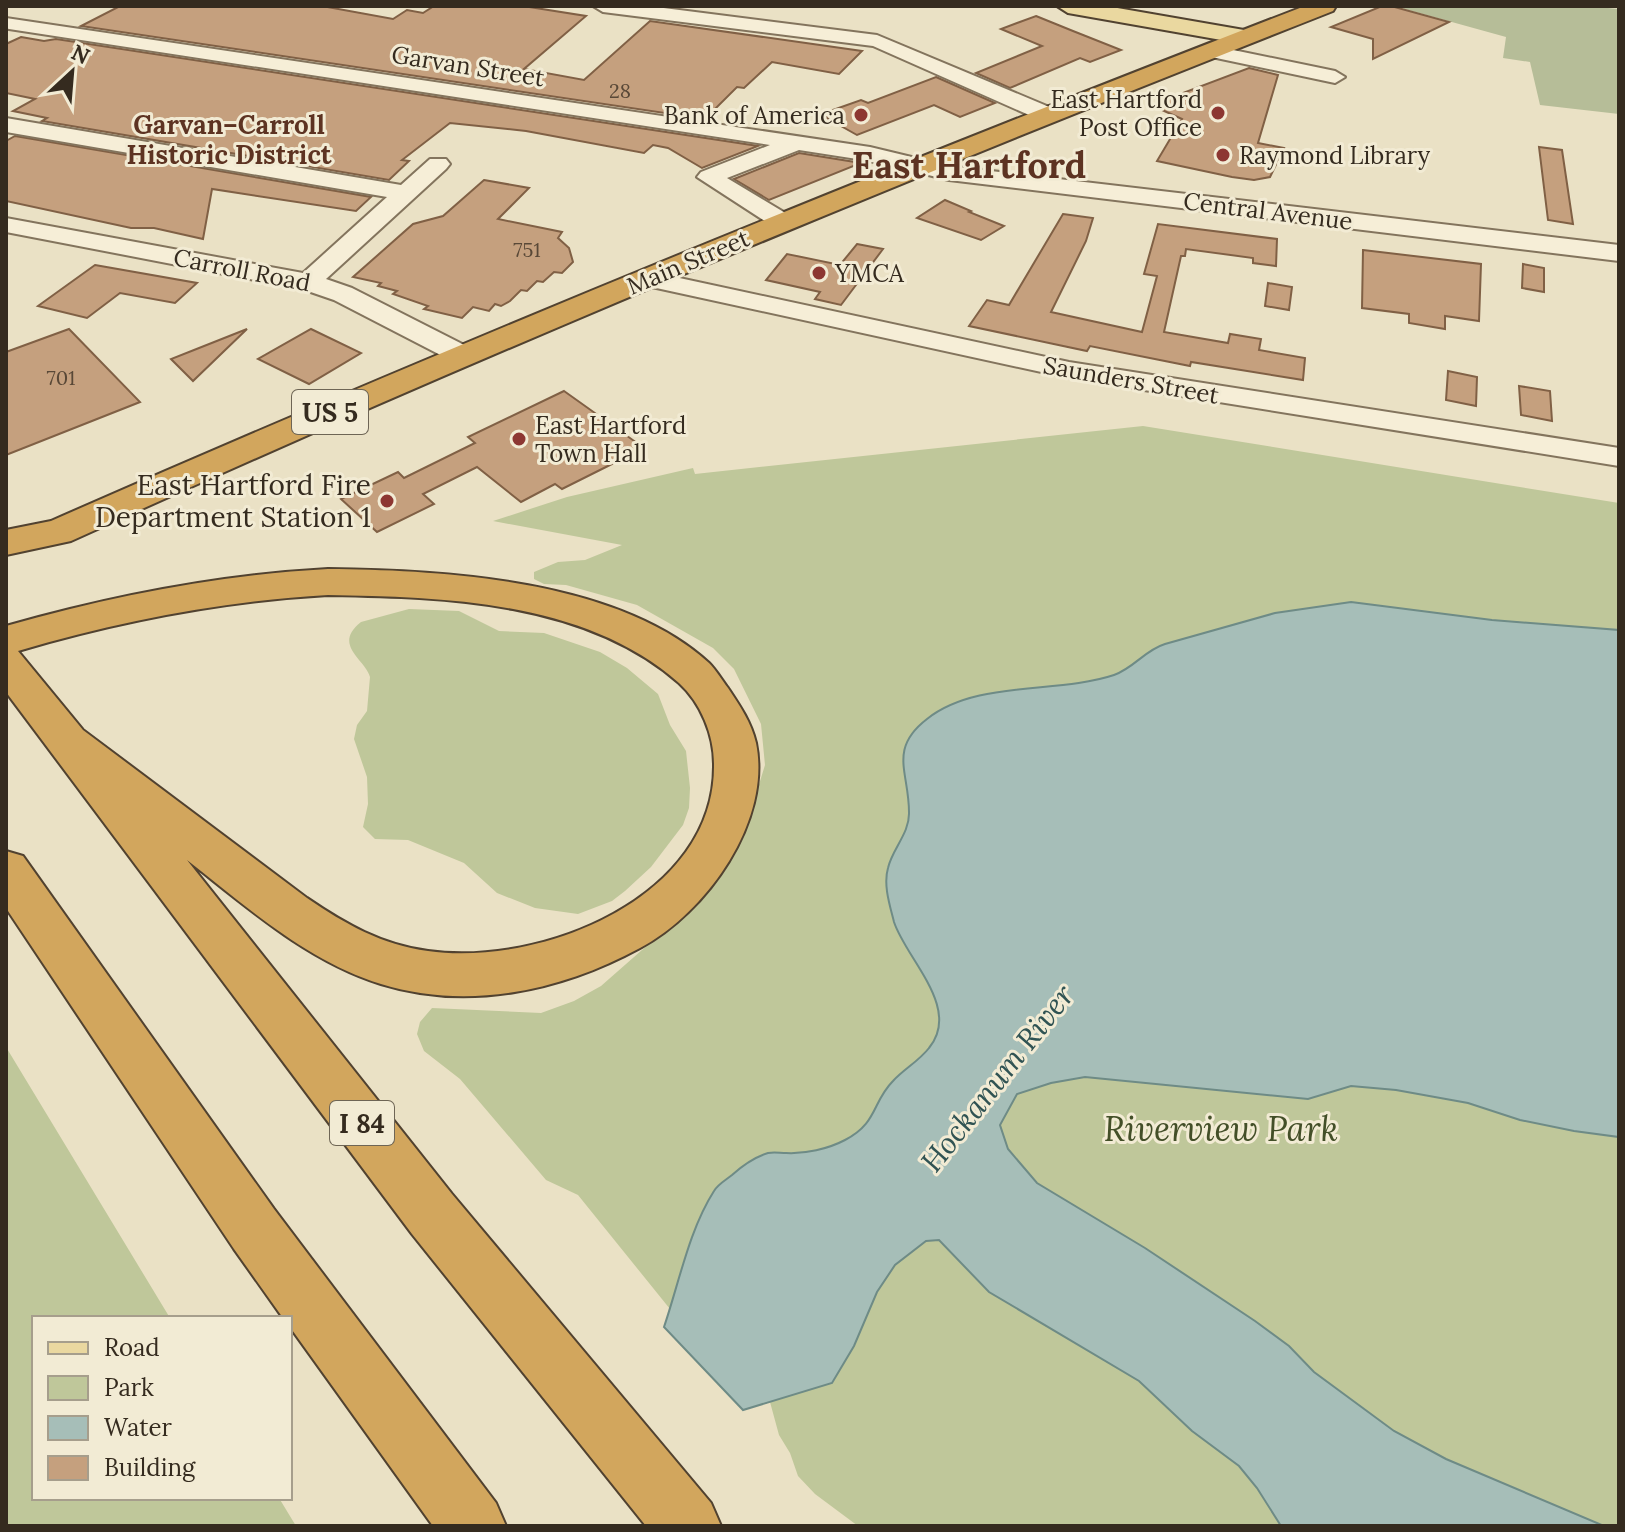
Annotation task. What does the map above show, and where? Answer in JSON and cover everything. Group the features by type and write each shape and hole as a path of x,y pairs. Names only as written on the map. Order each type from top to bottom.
{"highway":[{"name":"Main Street","path":"6,543 32,535 58,532 464,356 917,166 1325,6"},
{"name":"Main Street","path":"6,570 39,552 58,532"},
{"path":"7,656 153,603 276,585 393,584 527,599 580,612 623,628 687,665 704,683 726,718 735,753 735,791 723,829 703,863 673,896 635,925 589,950 539,966 490,974 439,974 384,964 323,935 234,871 68,742"},
{"name":"I 84","path":"7,656 68,742 432,1214 688,1526"},
{"path":"6,870 301,1297 473,1526"}],"main road":[{"path":"1068,6 1244,37"}],"street":[{"path":"603,6 877,41 1046,114"},
{"path":"8,23 65,11"},
{"name":"Garvan Street","path":"8,23 870,154 917,166"},
{"path":"1209,51 1335,77"},
{"path":"6,125 405,193"},
{"path":"783,222 709,177 789,148 795,143"},
{"path":"308,282 438,164"},
{"name":"Central Avenue","path":"917,166 968,175 1619,253"},
{"name":"Carroll Road","path":"6,225 308,282 343,294 464,356"},
{"name":"Saunders Street","path":"647,279 1083,373 1619,457"}],"green space":[{"path":"1394,6 1586,6 1619,9 1619,114 1540,105 1530,62 1503,58 1506,37"},
{"name":"Riverview Park","path":"1143,426 1619,503 1619,1526 858,1526 815,1494 798,1476 790,1453 779,1435 770,1402 832,1383 787,1153 760,1156 736,1174 715,1198 690,1241 670,1309 578,1195 546,1180 460,1079 424,1051 417,1034 420,1022 432,1008 541,1013 574,1001 601,986 667,928 757,791 765,765 761,724 734,669 713,648 637,605 566,585 544,584 534,579 534,572 558,562 585,560 622,545 493,521 567,497 693,468 695,474"},
{"path":"409,609 459,611 499,631 544,633 600,652 627,668 658,694 670,725 686,751 689,808 683,825 651,867 612,901 578,914 535,908 497,893 464,863 408,840 375,839 363,827 368,804 367,777 354,739 357,725 367,711 370,677 353,651 349,638 361,622"},
{"path":"6,1047 169,1316 32,1316 32,1500 280,1500 296,1526 6,1526"}],"water":[{"name":"Hockanum River","path":"1351,602 1492,620 1619,630 1619,1137 1520,1120 1468,1103 1396,1090 1351,1086 1308,1099 1085,1077 1051,1083 1017,1094 1000,1125 1008,1149 1037,1183 1145,1248 1255,1321 1289,1346 1314,1372 1394,1431 1446,1459 1604,1526 1281,1526 1239,1466 1192,1431 1139,1381 989,1292 939,1240 926,1241 895,1265 877,1292 854,1346 832,1383 743,1410 664,1327 691,1240 705,1206 718,1186 744,1165 763,1155 816,1150 856,1133 869,1119 886,1089 925,1053 937,1033 939,1017 936,1000 900,936 887,888 890,861 909,820 903,762 904,751 915,730 947,707 969,698 1092,681 1121,672 1151,650 1165,644 1275,613"}],"building":[{"path":"120,6 322,6 393,19 407,10 423,13 434,6 523,6 586,16 524,69 584,80 650,21 862,51 839,74 772,62 744,88 737,87 705,119 81,26"},
{"path":"1382,6 1449,22 1373,59 1373,39 1331,27"},
{"path":"1036,16 1121,50 1090,62 1080,58 1010,88 976,73 1042,46 1001,29"},
{"path":"21,37 44,41 56,39 758,146 702,168 668,148 653,145 644,153 526,131 450,123 402,160 409,161 389,180 42,121 47,118 13,111 35,99 6,93 6,44"},
{"path":"1249,68 1278,75 1258,143 1284,148 1270,177 1254,180 1232,177 1157,161 1182,119 1151,105"},
{"path":"936,77 995,103 960,117 934,105 857,135 825,117 835,114 830,111 861,100 868,103"},
{"path":"15,136 371,197 356,211 212,189 203,239 154,228 131,228 6,201 6,141"},
{"path":"1539,147 1562,150 1573,224 1548,220"},
{"path":"799,153 861,163 769,200 734,179"},
{"path":"484,180 529,188 498,219 562,232 558,238 569,248 573,262 562,273 554,272 543,282 537,281 527,291 521,290 501,306 495,304 489,311 473,307 462,318 424,309 428,306 393,294 397,291 378,286 381,283 353,277 413,224 443,216"},
{"path":"945,200 1004,226 981,240 917,218"},
{"path":"1063,214 1093,218 1086,241 1051,312 1142,332 1157,276 1144,274 1158,224 1277,239 1276,266 1253,263 1253,258 1186,249 1185,256 1181,256 1164,332 1228,343 1230,334 1261,339 1259,350 1305,358 1303,380 1191,362 1190,366 1090,346 1087,351 969,326 987,300 1009,305"},
{"name":"YMCA","path":"857,244 883,249 841,305 815,299 820,292 766,280 787,254 840,265"},
{"path":"1363,250 1481,264 1479,321 1445,316 1445,329 1409,323 1409,314 1362,308"},
{"path":"1523,264 1544,268 1544,292 1522,288"},
{"path":"95,265 197,283 175,303 120,293 87,318 38,306"},
{"path":"1268,283 1292,287 1289,310 1265,306"},
{"path":"69,329 140,402 6,455 6,352"},
{"path":"247,329 193,381 171,359 194,350"},
{"path":"311,329 361,353 309,384 258,359"},
{"path":"1448,371 1477,377 1476,406 1446,400"},
{"path":"1519,386 1550,391 1552,421 1521,415"},
{"name":"East Hartford Town Hall","path":"564,391 644,448 562,489 555,484 521,502 477,467 423,494 434,504 377,532 341,499 398,472 404,478 475,443 468,437"}],"place":[{"name":"East Hartford Post Office","path":"1218,113"},
{"name":"Bank of America","path":"861,115"},
{"name":"Raymond Library","path":"1223,155"},
{"name":"YMCA","path":"819,273"},
{"name":"East Hartford Town Hall","path":"519,439"},
{"name":"East Hartford Fire Department Station 1","path":"387,501"}],"district":[{"name":"Garvan–Carroll Historic District","path":"229,139"},
{"name":"East Hartford","path":"969,165"}]}
